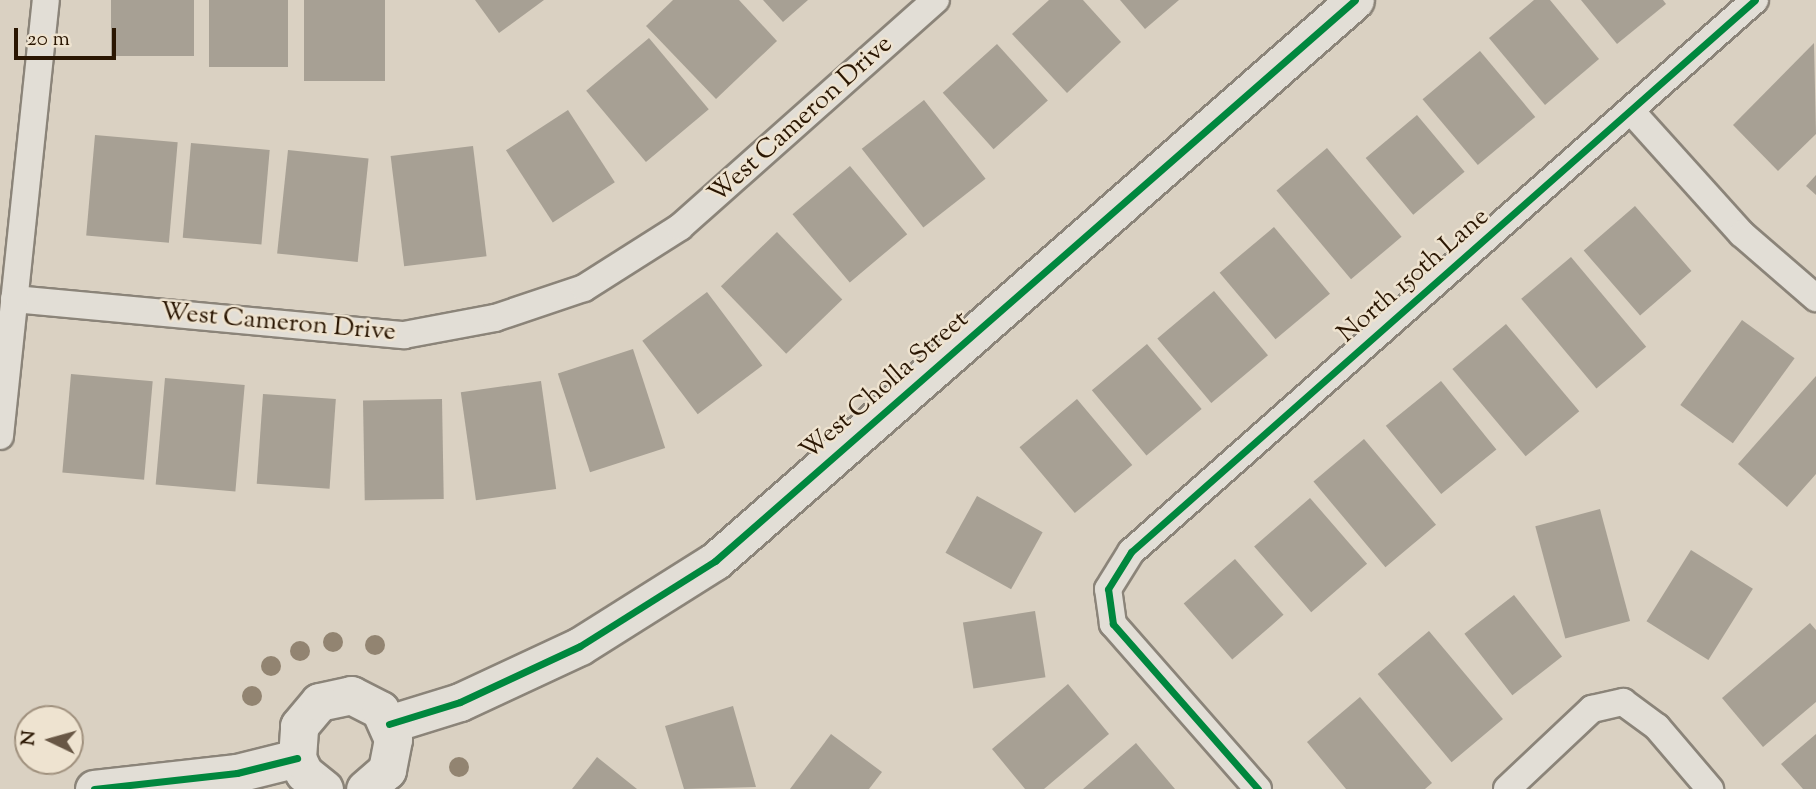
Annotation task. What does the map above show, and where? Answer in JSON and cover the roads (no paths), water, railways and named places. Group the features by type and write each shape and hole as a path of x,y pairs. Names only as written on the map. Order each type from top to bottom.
{"street":[{"path":"0,436 46,0"},
{"name":"West Cameron Drive","path":"14,299 404,335 495,318 584,288 680,227 936,0"},
{"name":"North 150th Lane","path":"1258,789 1113,624 1108,589 1131,552 1632,112 1755,0"},
{"name":"West Cholla Street","path":"389,724 460,702 580,646 715,561 1346,3"},
{"path":"1632,112 1742,234 1816,298"},
{"path":"324,789 304,773 297,758 299,726 319,702 351,695 380,710 389,724 393,755 387,770 365,789"},
{"path":"1507,789 1592,709 1623,702 1657,727 1710,789"},
{"path":"94,789 237,773 297,758"}]}
